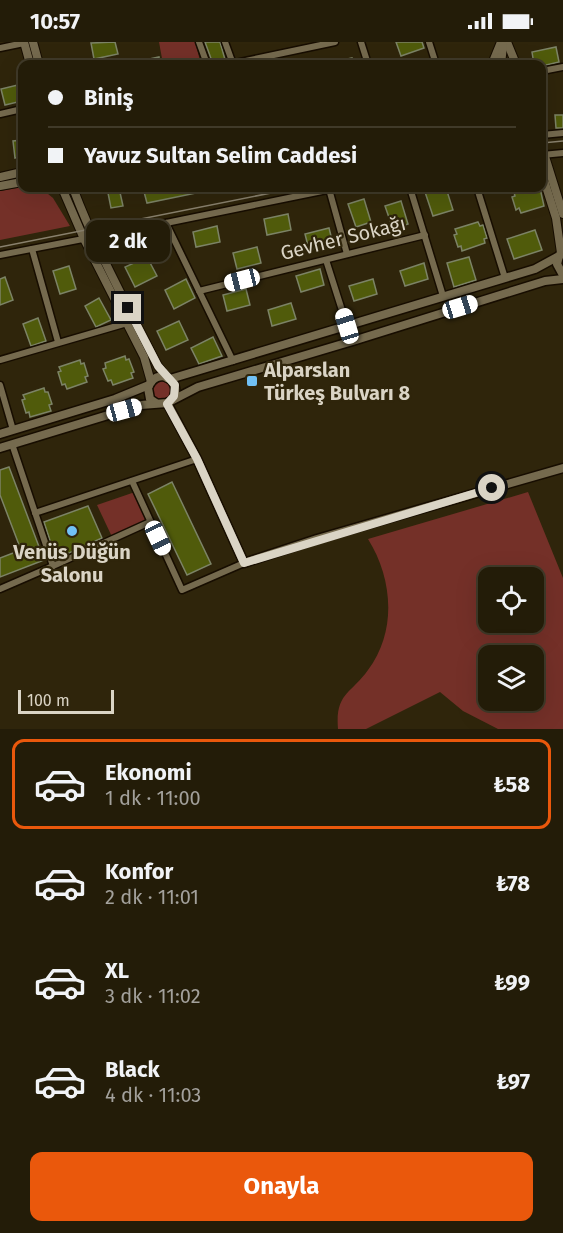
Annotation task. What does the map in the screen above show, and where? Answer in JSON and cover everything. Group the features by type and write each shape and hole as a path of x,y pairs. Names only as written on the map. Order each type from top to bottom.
{"main road":[{"path":"0,447 106,415 170,401 198,387 563,277 558,268 561,254"},
{"path":"0,434 115,399 150,383 157,377 169,378 233,361 535,269 561,254"},
{"path":"169,378 176,389 170,401"},
{"path":"150,383 148,395 156,403"},
{"path":"170,401 244,563 328,536 563,468"}],"street":[{"path":"0,48 30,42"},
{"path":"30,42 30,60"},
{"path":"30,42 37,60"},
{"path":"199,42 206,60"},
{"path":"225,42 231,60"},
{"path":"251,60 335,42"},
{"path":"361,42 367,60"},
{"path":"429,42 435,60"},
{"path":"494,60 504,42"},
{"path":"502,60 504,42"},
{"path":"504,42 514,60"},
{"path":"546,70 563,67"},
{"path":"0,114 18,110"},
{"path":"546,135 563,133"},
{"path":"546,152 563,153"},
{"path":"546,164 563,214"},
{"path":"0,177 18,173"},
{"path":"0,186 18,183"},
{"path":"546,187 556,218 561,254"},
{"path":"64,192 84,239 144,357 150,383"},
{"path":"75,192 93,238 158,366 169,378"},
{"path":"0,255 314,192"},
{"path":"334,192 347,254"},
{"path":"411,192 443,296"},
{"path":"478,192 505,278"},
{"path":"166,223 233,361"},
{"name":"Gevher Sokağı","path":"199,291 425,235"},
{"path":"32,249 58,342"},
{"path":"327,260 347,326"},
{"path":"0,360 127,323"},
{"path":"0,385 13,430"},
{"path":"12,444 53,566"},
{"path":"36,513 197,459"},
{"path":"132,481 182,590 244,563"},
{"path":"0,589 150,522"}],"shaded area":[{"path":"159,42 195,42 200,60 162,60"},
{"path":"18,188 18,192 46,192 53,198 70,226 0,240 0,191"},
{"path":"162,380 169,383 172,390 169,397 162,400 155,397 152,390 155,383"},
{"path":"135,492 150,525 114,541 97,505"},
{"path":"528,492 563,578 563,729 498,729 463,711 440,692 366,729 338,729 339,708 342,701 368,670 384,639 388,605 387,588 368,539"}],"building":[{"path":"115,42 118,54 94,59 91,43"},
{"path":"205,42 220,42 225,60 212,60"},
{"path":"396,42 422,42 424,48 401,56"},
{"path":"556,47 559,62 546,65 546,60 533,60 532,52"},
{"path":"18,85 18,102 5,105 1,89"},
{"path":"555,115 563,115 563,128 556,128"},
{"path":"18,140 18,157 15,158 13,141"},
{"path":"108,192 120,192 123,206 111,208"},
{"path":"144,192 201,192 147,203"},
{"path":"425,192 447,192 453,210 433,216"},
{"path":"514,192 541,192 544,206 521,213 519,208 516,210 512,197 515,196"},
{"path":"364,199 371,222 356,227 348,204"},
{"path":"401,201 408,224 393,229 385,206"},
{"path":"288,214 291,230 267,235 264,219"},
{"path":"478,222 480,226 483,225 487,238 484,239 485,243 462,251 454,235 457,234 455,229"},
{"path":"217,226 220,242 196,247 193,232"},
{"path":"329,228 333,244 309,250 305,234"},
{"path":"535,230 542,250 514,259 507,239"},
{"path":"257,247 261,263 237,269 233,253"},
{"path":"147,257 157,276 135,287 125,267"},
{"path":"469,257 476,280 454,287 447,263"},
{"path":"424,263 428,279 405,286 400,271"},
{"path":"69,266 76,289 60,294 53,271"},
{"path":"320,269 324,285 301,292 296,276"},
{"path":"5,277 13,300 0,305 0,279"},
{"path":"186,279 195,298 174,309 165,290"},
{"path":"373,279 377,294 354,301 349,286"},
{"path":"246,289 250,305 227,311 223,295"},
{"path":"99,298 111,320 96,327 85,306"},
{"path":"291,303 296,319 272,326 268,310"},
{"path":"38,318 46,341 31,346 23,324"},
{"path":"179,321 188,340 166,350 157,331"},
{"path":"213,337 222,356 199,364 191,348"},
{"path":"125,356 126,360 129,359 134,372 131,373 133,378 113,385 111,380 108,381 103,369 106,368 105,363"},
{"path":"80,360 81,364 84,363 88,376 85,377 87,382 67,389 65,384 62,385 58,372 61,371 59,367"},
{"path":"44,388 52,404 49,405 51,411 30,417 29,412 26,413 22,400 25,399 23,395"},
{"path":"9,467 44,560 0,577 0,558 21,550 0,495 0,470"},
{"path":"172,482 211,564 187,575 148,494"},
{"name":"Venüs Düğün Salonu","path":"88,506 102,538 56,559 44,522"}],"tram line":[{"path":"546,143 563,141"},
{"path":"0,247 276,192"}],"place":[{"name":"Alparslan Türkeş Bulvarı 8","path":"252,381"},
{"name":"Venüs Düğün Salonu","path":"72,531"}],"route":[{"path":"128,308 158,366 175,385 176,392 167,404 197,459 244,563 336,533 492,488"}]}
